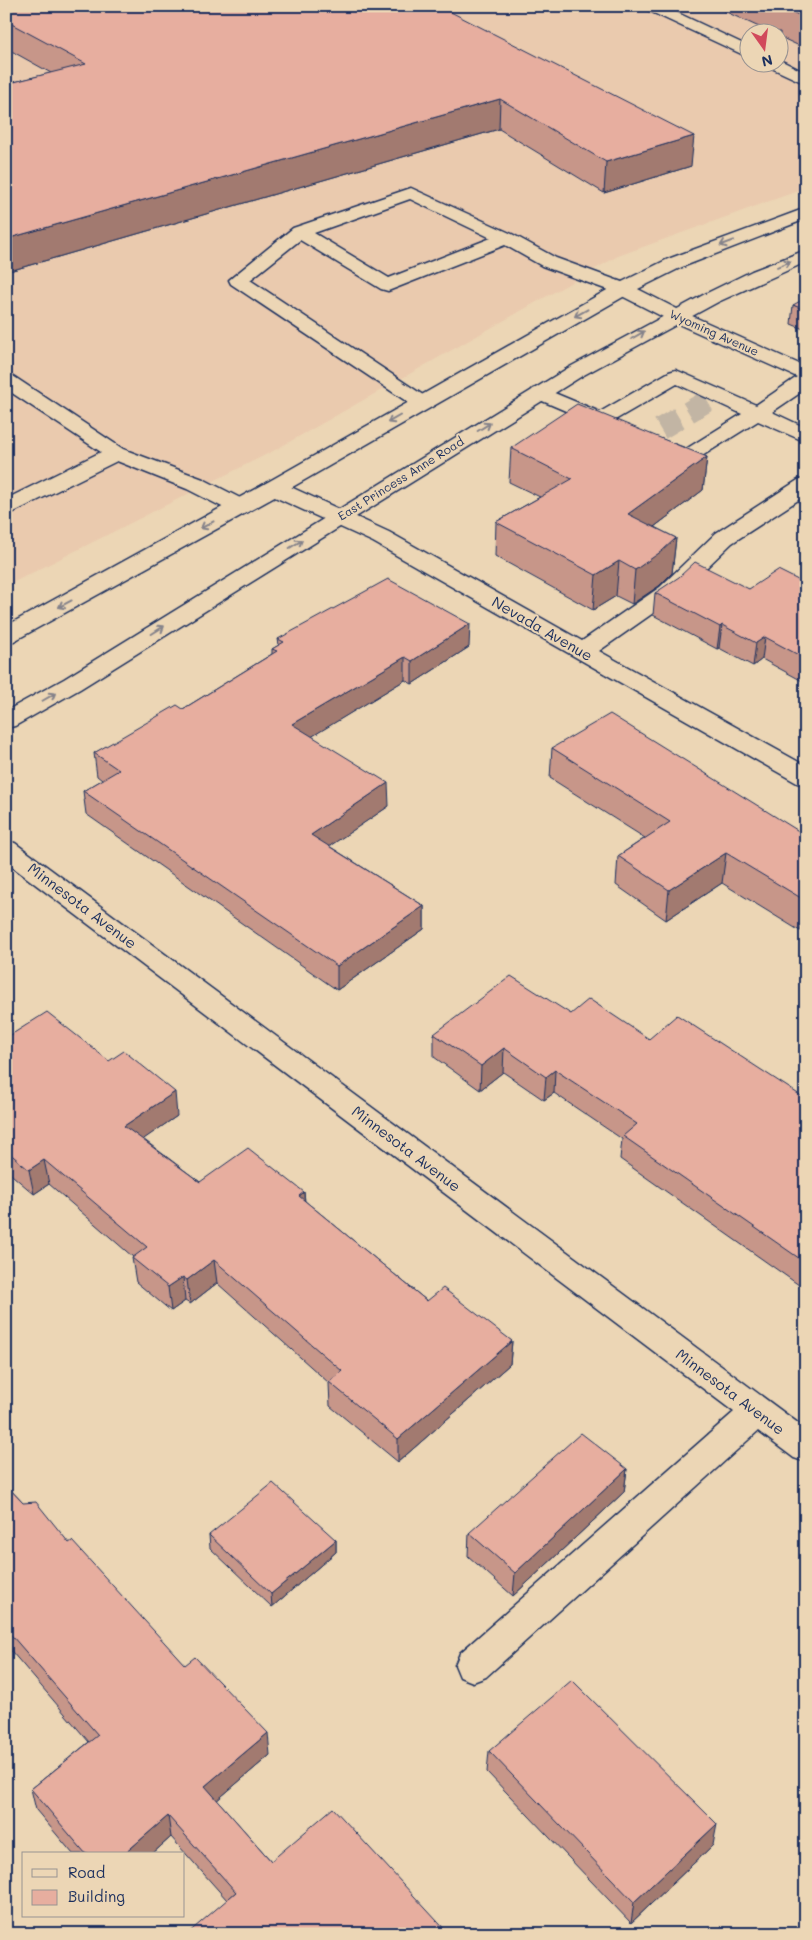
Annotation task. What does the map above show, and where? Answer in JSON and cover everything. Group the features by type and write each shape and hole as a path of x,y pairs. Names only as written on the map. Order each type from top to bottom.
{"main road":[{"path":"650,6 740,48"},
{"path":"790,71 806,79"},
{"name":"Wyoming Avenue","path":"422,403 238,280 299,232 411,193 506,238 549,262 623,289 674,315 806,374"},
{"path":"6,636 274,488 623,289 675,263 806,213"},
{"path":"299,232 388,285 506,238"},
{"name":"East Princess Anne Road","path":"6,721 72,684 540,393 674,315 758,274 806,255"},
{"path":"601,420 676,376 715,396 806,436"},
{"path":"6,380 116,453 195,484 240,507"},
{"path":"660,429 644,439 687,457 806,380"},
{"path":"540,393 627,431"},
{"path":"6,507 116,453"},
{"path":"582,652 668,592 724,538 806,486"},
{"name":"Nevada Avenue","path":"274,488 380,537 806,777"},
{"name":"Minnesota Avenue","path":"6,849 806,1448"},
{"path":"473,1665 757,1412"}],"shaded area":[{"path":"6,6 806,6 806,188 618,256 275,450 6,586"}],"building":[{"path":"6,6 439,6 694,136 606,162 500,99 6,239 6,84 86,64 6,21"},
{"path":"778,6 806,6 806,18"},
{"path":"806,298 806,310 793,305"},
{"path":"577,404 707,457 628,514 676,538 662,551 635,570 619,561 596,575 496,522 572,479 511,448"},
{"path":"695,562 749,589 778,570 806,584 806,659 765,637 756,643 722,625 720,627 655,593 679,577"},
{"path":"388,579 470,624 412,661 405,657 292,724 388,783 311,835 424,906 337,966 83,791 119,770 94,753 177,705 183,709 277,651 272,649 284,642 278,639"},
{"path":"610,714 806,834 806,901 726,853 669,890 618,856 670,822 552,748"},
{"path":"511,976 571,1014 589,999 649,1039 677,1015 806,1099 806,1263 623,1136 637,1124 555,1070 546,1077 504,1048 481,1066 434,1034"},
{"path":"47,1012 109,1061 124,1051 175,1092 124,1126 200,1182 248,1148 304,1192 299,1196 427,1301 443,1288 512,1341 398,1439 329,1382 342,1371 214,1260 187,1280 183,1277 168,1287 132,1258 147,1247 44,1160 29,1170 6,1150 6,1038"},
{"path":"581,1433 627,1469 515,1573 469,1533"},
{"path":"273,1483 336,1540 271,1594 209,1535"},
{"path":"6,1485 23,1503 36,1502 69,1543 72,1541 185,1665 195,1657 268,1733 205,1786 271,1861 333,1808 449,1934 187,1934 236,1892 168,1816 126,1852 84,1852 31,1789 98,1735 6,1629"},
{"path":"572,1680 717,1824 634,1902 489,1751"}],"tunnel":[{"path":"660,429 712,398"}]}
